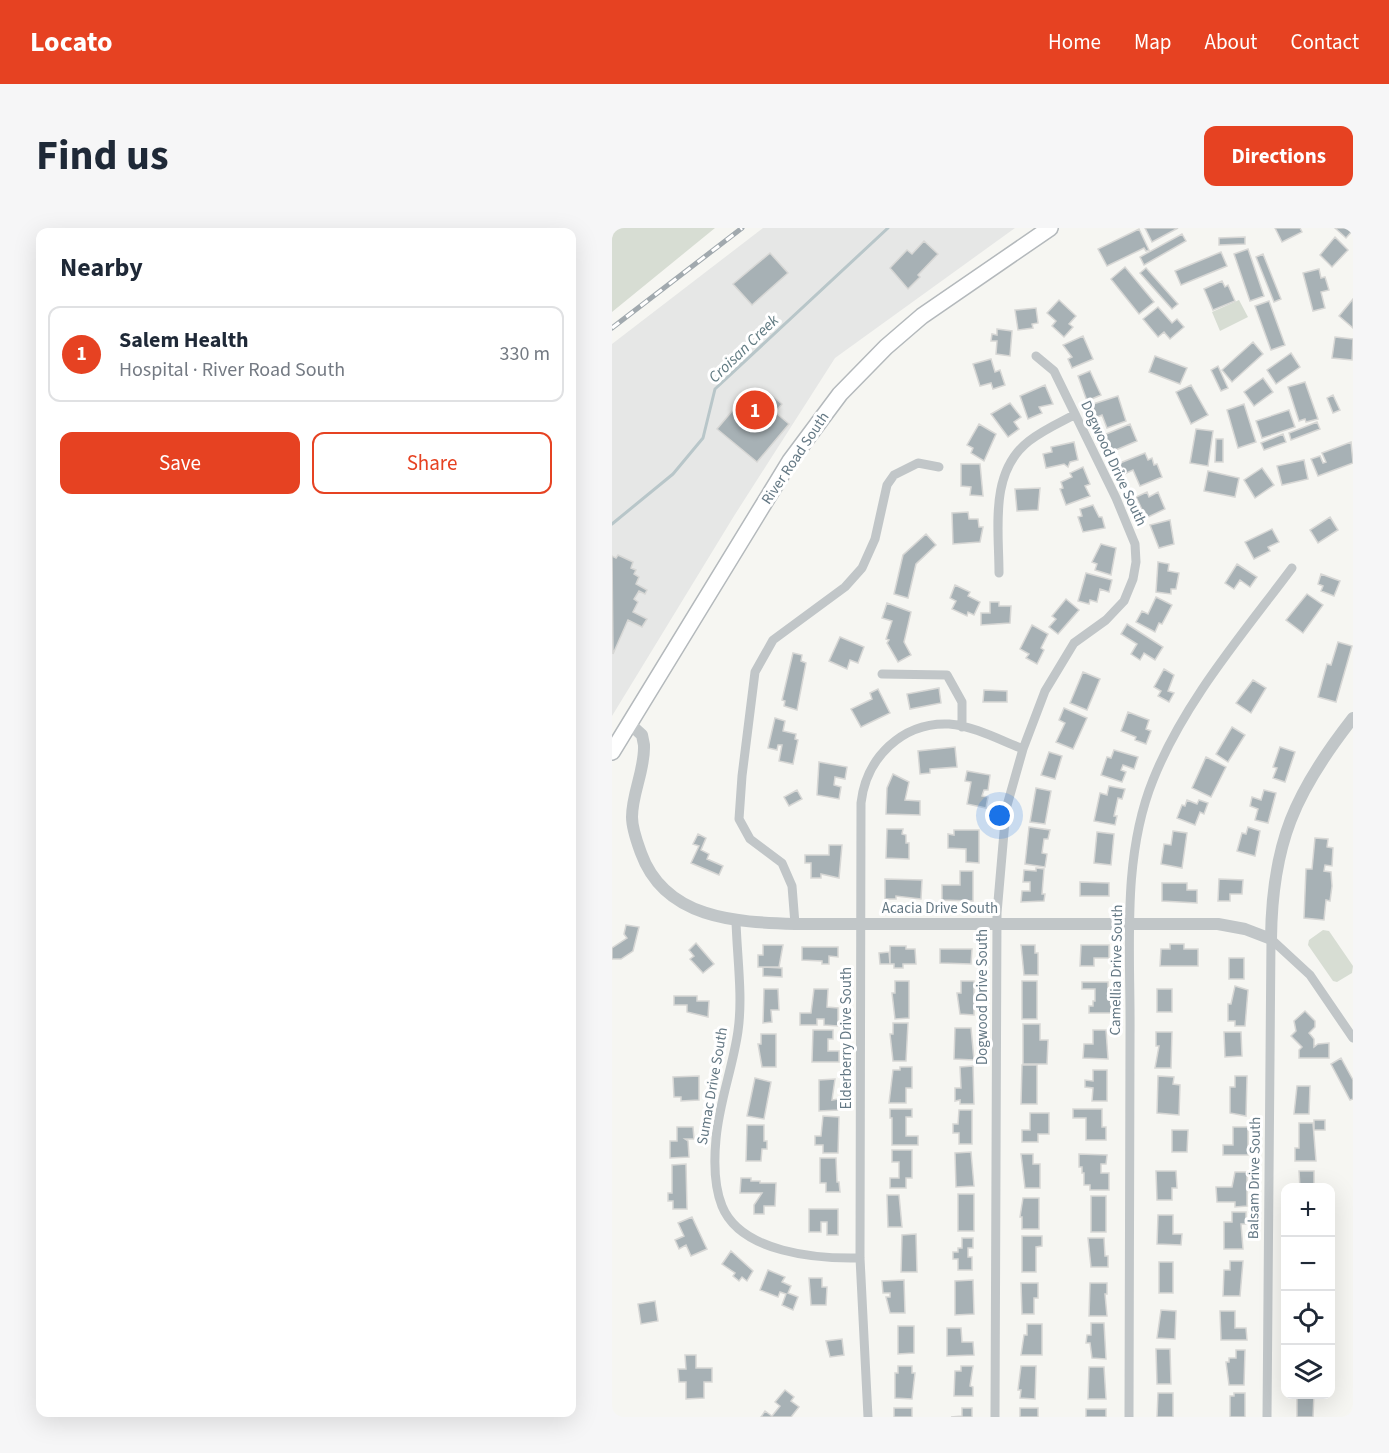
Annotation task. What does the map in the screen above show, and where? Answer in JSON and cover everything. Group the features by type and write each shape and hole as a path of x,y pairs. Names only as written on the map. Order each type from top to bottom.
{"main road":[{"name":"River Road South","path":"612,752 631,725 790,461 840,394 886,347 922,316 1050,228"}],"street":[{"name":"Dogwood Drive South","path":"995,1417 997,923 1000,859 1006,808 1023,749 1045,691 1056,670 1074,643 1106,620 1124,601 1135,565 1135,544 1129,526 1054,371 1036,356"},
{"path":"999,573 999,498 1007,469 1027,442 1074,415"},
{"path":"795,924 792,885 782,863 750,838 739,819 755,672 773,640 845,587 862,568 875,539 887,485 894,474 918,463 939,467"},
{"name":"Camellia Drive South","path":"1129,1417 1130,923 1139,826 1152,781 1170,742 1195,702 1292,568"},
{"path":"882,674 947,675 962,702 962,727"},
{"path":"1271,939 1275,874 1285,834 1314,770 1353,718"},
{"name":"Acacia Drive South","path":"631,725 642,735 644,745 632,816 645,864 665,890 689,907 704,914 736,921 795,924 1130,923 1218,924 1245,929 1271,939 1310,975 1353,1038"},
{"name":"Elderberry Drive South","path":"868,1417 860,1258 861,803 869,772 883,751 907,733 934,725 962,727 1023,749"},
{"name":"Sumac Drive South","path":"736,921 738,1031 716,1139 716,1184 722,1208 740,1229 781,1250 816,1257 860,1258"},
{"name":"Balsam Drive South","path":"1267,1417 1271,939"}],"shaded area":[{"path":"612,228 715,228 612,312"},
{"path":"763,228 1015,228 835,358 734,516 612,716 612,344"},
{"path":"1239,300 1248,317 1220,331 1212,312"},
{"path":"1323,930 1329,931 1353,966 1352,973 1337,982 1333,981 1308,945 1309,940"}],"building":[{"path":"1145,228 1178,228 1152,242"},
{"path":"1275,228 1300,228 1302,232 1282,242"},
{"path":"1335,228 1353,228 1353,230 1346,238"},
{"path":"1139,229 1149,250 1146,251 1144,248 1107,266 1098,249"},
{"path":"1182,234 1186,241 1144,265 1140,257"},
{"path":"1245,237 1245,244 1219,245 1219,238"},
{"path":"1335,237 1348,250 1332,267 1320,255"},
{"path":"924,241 938,254 908,289 890,268 907,250 912,254"},
{"path":"1248,249 1264,296 1250,301 1234,254"},
{"path":"1221,252 1227,266 1181,285 1175,271"},
{"path":"770,253 788,273 752,305 733,284"},
{"path":"1263,254 1281,299 1274,302 1256,257"},
{"path":"1125,267 1154,302 1139,314 1111,279"},
{"path":"1146,268 1178,304 1172,309 1140,273"},
{"path":"1319,269 1321,278 1325,277 1329,290 1321,292 1325,308 1313,311 1303,273"},
{"path":"1222,281 1225,287 1228,285 1235,301 1213,310 1204,289"},
{"path":"1353,299 1353,328 1339,316"},
{"path":"1059,300 1076,316 1069,324 1073,327 1064,337 1052,326 1056,321 1047,313"},
{"path":"1269,301 1285,345 1271,350 1255,306"},
{"path":"1158,307 1172,323 1177,319 1184,327 1170,339 1164,332 1158,337 1143,319"},
{"path":"1036,308 1038,323 1032,324 1033,328 1018,330 1015,310"},
{"path":"997,329 1012,331 1010,356 996,354 997,341 991,341 992,334 997,335"},
{"path":"1083,336 1093,359 1072,368 1068,359 1072,357 1063,345"},
{"path":"1335,337 1353,339 1352,360 1332,358"},
{"path":"1253,342 1263,354 1232,382 1222,370"},
{"path":"1291,353 1300,367 1276,384 1267,370"},
{"path":"1155,356 1187,368 1180,384 1149,372"},
{"path":"991,359 995,372 1000,370 1005,385 993,389 991,383 980,386 973,364"},
{"path":"1218,366 1228,388 1221,391 1211,370"},
{"path":"1090,371 1101,395 1087,401 1078,376"},
{"path":"1263,378 1273,392 1254,406 1244,392"},
{"path":"1305,382 1318,419 1306,422 1305,419 1299,421 1288,387"},
{"path":"1045,385 1053,404 1039,407 1042,413 1028,419 1020,396"},
{"path":"1191,385 1208,415 1191,424 1176,392"},
{"path":"748,392 761,402 769,393 782,404 775,412 789,424 757,462 717,429"},
{"path":"1333,395 1340,410 1333,413 1327,398"},
{"path":"1118,396 1126,421 1107,428 1102,415 1095,418 1090,405"},
{"path":"1010,403 1021,417 1014,422 1019,429 1008,437 991,414"},
{"path":"1244,404 1256,442 1238,448 1227,410"},
{"path":"1289,410 1295,427 1262,438 1256,421"},
{"path":"1317,422 1320,429 1291,440 1289,433"},
{"path":"979,424 996,434 984,461 971,453 973,448 967,445"},
{"path":"1130,424 1137,441 1111,452 1104,435"},
{"path":"1196,429 1213,431 1208,466 1190,463"},
{"path":"1283,434 1286,442 1264,450 1261,443"},
{"path":"1216,439 1223,439 1223,462 1215,462"},
{"path":"1074,442 1078,460 1070,462 1068,467 1064,464 1046,468 1043,454 1052,452 1051,447"},
{"path":"1351,442 1353,463 1318,476 1311,459 1320,456 1323,463 1326,462 1322,453"},
{"path":"1145,453 1148,460 1152,458 1154,465 1157,464 1162,477 1140,486 1133,470 1120,476 1115,465"},
{"path":"1304,460 1308,479 1282,485 1277,466"},
{"path":"961,464 980,464 983,496 970,495 971,487 961,486"},
{"path":"1083,467 1090,484 1085,486 1090,496 1066,505 1060,489 1063,488 1061,482 1072,477 1070,473"},
{"path":"1262,468 1274,485 1255,498 1244,480"},
{"path":"1208,471 1239,478 1235,497 1204,491"},
{"path":"1040,488 1038,510 1017,511 1015,489"},
{"path":"1147,492 1149,497 1158,492 1165,509 1146,518 1136,497"},
{"path":"1093,505 1099,517 1102,517 1105,528 1083,532 1078,517 1082,516 1080,509"},
{"path":"968,512 969,519 978,519 979,527 983,527 980,542 953,544 952,513"},
{"path":"1330,517 1338,530 1318,543 1310,530"},
{"path":"1170,520 1174,544 1159,548 1150,525"},
{"path":"1272,529 1279,542 1268,547 1270,551 1254,559 1245,542"},
{"path":"926,534 936,545 916,564 908,598 894,594 903,555"},
{"path":"1101,544 1116,548 1111,575 1095,570 1097,564 1092,562"},
{"path":"618,555 633,562 631,568 636,570 634,574 639,577 636,584 647,590 645,594 639,591 634,599 638,602 633,612 647,619 642,627 628,620 613,654 612,556 616,558"},
{"path":"1158,562 1169,564 1168,571 1179,573 1176,589 1171,589 1171,594 1156,592"},
{"path":"1237,564 1257,577 1250,587 1240,580 1234,589 1225,583"},
{"path":"1086,573 1112,580 1109,592 1100,589 1097,602 1090,600 1089,604 1078,601"},
{"path":"1321,574 1340,581 1334,596 1321,591 1323,586 1318,584"},
{"path":"955,585 970,592 968,596 980,602 974,615 968,612 967,616 952,609 956,601 950,598"},
{"path":"1307,594 1323,605 1303,633 1286,620"},
{"path":"1156,597 1172,605 1155,632 1136,622 1142,611 1148,614"},
{"path":"1066,599 1079,610 1058,634 1049,627 1056,619 1052,616"},
{"path":"990,602 999,602 999,606 1011,606 1010,623 981,625 981,613 990,613"},
{"path":"887,603 911,612 904,642 911,655 898,662 887,643 889,640 886,639 892,621 882,618"},
{"path":"1127,624 1163,647 1155,660 1144,653 1140,660 1131,654 1137,644 1121,634"},
{"path":"1032,625 1048,634 1037,664 1026,658 1029,654 1020,649"},
{"path":"840,637 864,647 858,663 850,660 847,669 829,661"},
{"path":"1338,642 1352,646 1336,702 1318,697 1327,664 1331,665"},
{"path":"793,653 802,655 801,661 806,663 797,710 784,706 785,701 782,700"},
{"path":"1164,669 1174,675 1168,691 1174,693 1169,702 1158,696 1161,691 1154,687"},
{"path":"1083,672 1100,679 1087,710 1070,703"},
{"path":"1253,680 1266,688 1251,713 1236,703"},
{"path":"939,688 941,703 910,709 907,694"},
{"path":"878,689 890,713 861,727 851,709 872,699 870,693"},
{"path":"984,690 1007,691 1007,702 983,702"},
{"path":"1064,708 1087,718 1073,749 1056,742 1065,723 1059,720"},
{"path":"1128,712 1149,720 1146,729 1151,731 1146,744 1121,731"},
{"path":"775,718 785,721 783,731 796,734 795,739 798,740 793,764 779,761 782,745 778,745 777,750 768,748"},
{"path":"1232,727 1245,735 1228,762 1216,754"},
{"path":"955,747 957,767 930,769 930,773 920,774 918,751"},
{"path":"1280,747 1295,752 1285,782 1273,778 1277,768 1273,767"},
{"path":"1114,750 1138,757 1134,769 1123,765 1121,770 1126,772 1122,782 1101,775 1107,757 1111,758"},
{"path":"1049,752 1062,756 1055,779 1041,775"},
{"path":"1206,757 1226,767 1211,797 1192,788"},
{"path":"819,762 847,767 845,779 835,777 834,785 841,787 839,799 817,795"},
{"path":"967,771 990,775 988,790 984,790 982,796 988,797 986,808 967,804 971,782 965,781"},
{"path":"893,774 909,782 905,800 920,801 920,815 886,814 887,788"},
{"path":"1109,786 1125,789 1122,799 1118,798 1114,816 1117,816 1115,825 1094,821 1100,793 1107,795"},
{"path":"1036,788 1051,791 1045,824 1030,822"},
{"path":"797,790 802,799 789,806 784,797"},
{"path":"1264,790 1276,793 1268,823 1255,820 1258,809 1250,806 1252,797 1261,800"},
{"path":"1187,800 1197,804 1199,800 1208,803 1204,814 1200,812 1195,825 1177,818 1182,805 1185,806"},
{"path":"1029,827 1050,830 1048,839 1044,839 1042,853 1047,854 1045,867 1025,864"},
{"path":"1248,827 1260,831 1255,856 1237,851 1242,833 1246,834"},
{"path":"887,829 903,829 902,834 906,835 906,843 909,843 909,859 886,858"},
{"path":"954,830 979,830 979,863 966,862 966,849 948,848 948,834 954,835"},
{"path":"1173,831 1187,833 1182,868 1161,864 1164,844 1171,845"},
{"path":"1097,832 1114,834 1111,865 1094,863"},
{"path":"698,834 706,838 701,850 709,854 707,859 723,866 719,875 691,863 699,846 693,844"},
{"path":"1315,838 1328,839 1327,847 1333,848 1332,866 1325,865 1324,871 1331,872 1332,886 1330,901 1326,900 1324,920 1304,918 1306,869 1312,869"},
{"path":"829,845 842,845 839,878 821,874 821,878 811,878 811,863 805,863 805,855 829,855"},
{"path":"1036,868 1044,869 1042,894 1045,894 1044,901 1021,902 1022,891 1030,891 1030,882 1023,882 1024,870 1036,871"},
{"path":"960,871 973,871 973,901 942,900 942,885 960,885"},
{"path":"885,879 922,880 921,899 896,896 896,899 885,899"},
{"path":"1219,879 1243,880 1242,894 1230,894 1230,901 1218,901"},
{"path":"1080,882 1109,883 1109,896 1080,896"},
{"path":"1162,883 1187,883 1187,890 1197,890 1197,903 1162,901"},
{"path":"626,925 639,927 633,951 621,959 612,959 612,948 627,938 624,934"},
{"path":"696,943 714,964 703,973 690,959 694,956 689,950"},
{"path":"1170,944 1184,944 1184,949 1198,949 1198,966 1160,966 1161,949 1170,949"},
{"path":"763,945 783,945 779,967 758,967 758,955 763,955"},
{"path":"1021,945 1035,945 1035,953 1038,953 1038,975 1024,975"},
{"path":"1081,945 1109,945 1109,958 1094,958 1094,966 1080,966"},
{"path":"890,946 906,946 906,949 915,949 916,964 903,964 903,968 894,968 894,964 890,964"},
{"path":"802,947 838,947 838,957 829,956 829,964 822,964 822,961 802,960"},
{"path":"940,949 972,949 971,964 940,963"},
{"path":"889,952 890,964 880,964 879,953"},
{"path":"1229,958 1244,958 1244,979 1229,979"},
{"path":"763,967 782,968 782,977 763,976"},
{"path":"895,981 909,981 909,1018 895,1019 892,993 895,993"},
{"path":"961,981 974,981 974,1015 960,1014 957,993 961,993"},
{"path":"1022,981 1037,981 1037,1019 1022,1019"},
{"path":"1082,982 1108,982 1108,993 1112,993 1112,1013 1089,1013 1089,1006 1093,1006 1093,1001 1095,1001 1095,989 1082,989"},
{"path":"1235,986 1248,990 1245,1026 1235,1026 1235,1021 1228,1021 1228,1004 1231,1004"},
{"path":"764,989 778,989 779,1010 771,1010 772,1022 763,1023"},
{"path":"814,989 828,989 827,1007 838,1008 838,1026 824,1025 824,1019 817,1019 817,1025 800,1025 800,1013 811,1013"},
{"path":"1157,989 1172,989 1172,1012 1157,1012"},
{"path":"674,996 697,996 697,1001 709,1001 708,1017 687,1012 687,1005 674,1005"},
{"path":"1305,1011 1315,1021 1315,1027 1309,1033 1314,1039 1314,1047 1318,1044 1329,1043 1329,1058 1299,1058 1299,1050 1302,1047 1291,1036 1296,1031 1294,1021"},
{"path":"893,1023 908,1023 906,1061 893,1061 890,1034 893,1034"},
{"path":"1023,1024 1040,1024 1040,1040 1048,1040 1047,1064 1023,1064"},
{"path":"955,1028 971,1028 974,1060 954,1059"},
{"path":"813,1030 833,1030 833,1039 828,1039 828,1051 839,1051 839,1062 812,1062"},
{"path":"1093,1030 1106,1030 1108,1059 1083,1058 1084,1044 1093,1044"},
{"path":"1156,1032 1172,1032 1171,1068 1155,1068 1159,1046 1156,1046"},
{"path":"1224,1032 1241,1032 1242,1056 1225,1057"},
{"path":"761,1034 776,1034 776,1067 762,1067 758,1044 761,1044"},
{"path":"1341,1058 1353,1080 1353,1099 1350,1100 1331,1064"},
{"path":"1022,1065 1037,1065 1037,1104 1021,1104"},
{"path":"973,1066 974,1104 960,1104 960,1100 955,1101 955,1088 961,1088 960,1067"},
{"path":"900,1067 912,1067 912,1088 906,1088 906,1103 889,1103 893,1070 900,1070"},
{"path":"1093,1070 1107,1070 1107,1101 1092,1101 1093,1088 1085,1087 1085,1080 1093,1081"},
{"path":"699,1076 699,1100 681,1101 681,1097 674,1097 673,1077"},
{"path":"1158,1076 1174,1077 1173,1084 1180,1085 1179,1115 1157,1113"},
{"path":"1235,1076 1247,1076 1246,1116 1230,1113 1230,1087 1235,1087"},
{"path":"755,1078 771,1082 764,1119 747,1116"},
{"path":"835,1079 832,1100 838,1099 839,1110 819,1111 819,1080"},
{"path":"1297,1086 1310,1086 1309,1114 1294,1114"},
{"path":"890,1109 912,1109 912,1117 906,1117 906,1136 918,1136 918,1145 892,1145"},
{"path":"1073,1109 1102,1109 1102,1127 1106,1127 1106,1140 1086,1140 1086,1118 1073,1118"},
{"path":"959,1110 972,1110 972,1144 959,1144 959,1133 953,1133 953,1124 958,1124"},
{"path":"1030,1113 1049,1113 1049,1134 1038,1134 1038,1142 1022,1142 1022,1130 1030,1130"},
{"path":"823,1116 839,1117 838,1153 823,1153 823,1145 815,1145 815,1136 821,1136"},
{"path":"1314,1120 1325,1120 1325,1130 1314,1130"},
{"path":"1299,1123 1313,1123 1316,1161 1295,1161 1295,1148 1299,1148"},
{"path":"747,1125 764,1125 764,1141 767,1141 767,1149 762,1149 761,1161 746,1161"},
{"path":"677,1127 693,1127 694,1139 685,1139 688,1141 689,1157 670,1158 670,1141 677,1141"},
{"path":"1233,1127 1248,1127 1248,1155 1223,1155 1223,1145 1233,1145"},
{"path":"1172,1130 1188,1130 1187,1152 1172,1152"},
{"path":"892,1150 912,1150 912,1178 906,1178 906,1188 890,1188 890,1178 899,1178 899,1162 892,1162"},
{"path":"971,1152 974,1186 956,1187 955,1153"},
{"path":"1021,1154 1033,1154 1033,1164 1040,1164 1040,1188 1025,1188"},
{"path":"1079,1154 1107,1155 1106,1164 1101,1164 1101,1173 1109,1173 1109,1190 1090,1190 1090,1185 1084,1185 1084,1173 1082,1173 1082,1167 1079,1167"},
{"path":"820,1158 836,1158 837,1182 839,1182 840,1192 826,1192 826,1183 820,1183"},
{"path":"686,1164 687,1209 673,1209 673,1201 668,1201 668,1193 672,1193 672,1165"},
{"path":"1156,1171 1176,1171 1177,1188 1172,1188 1172,1200 1157,1200"},
{"path":"1299,1171 1314,1171 1314,1183 1300,1183"},
{"path":"1235,1172 1247,1172 1247,1206 1235,1207 1235,1202 1217,1202 1216,1187 1232,1187"},
{"path":"741,1178 751,1178 751,1181 760,1181 760,1183 776,1183 775,1206 764,1206 764,1214 754,1214 754,1205 762,1193 740,1193"},
{"path":"958,1194 974,1194 974,1231 958,1231"},
{"path":"887,1195 899,1195 902,1227 888,1227"},
{"path":"1091,1196 1106,1196 1106,1232 1091,1232"},
{"path":"1023,1198 1039,1198 1039,1229 1022,1229 1022,1217 1020,1217"},
{"path":"809,1209 838,1209 838,1235 827,1235 827,1222 821,1222 821,1232 809,1232"},
{"path":"1232,1212 1246,1212 1246,1224 1241,1224 1243,1249 1224,1249 1224,1222 1232,1222"},
{"path":"1158,1215 1173,1215 1173,1234 1182,1234 1181,1245 1157,1244"},
{"path":"692,1217 707,1249 691,1256 686,1245 679,1249 675,1240 684,1236 678,1223"},
{"path":"916,1234 917,1272 901,1272 902,1235"},
{"path":"1022,1236 1042,1236 1042,1246 1036,1247 1036,1272 1022,1272"},
{"path":"962,1238 973,1238 973,1248 968,1248 968,1257 972,1257 972,1270 958,1270 958,1259 953,1259 953,1252 958,1252 958,1248 962,1248"},
{"path":"1088,1238 1104,1238 1108,1267 1091,1267"},
{"path":"731,1251 753,1271 747,1281 742,1277 739,1281 733,1276 735,1273 722,1264"},
{"path":"1230,1261 1243,1261 1240,1296 1223,1296 1224,1270 1230,1270"},
{"path":"1159,1262 1173,1262 1173,1293 1159,1293"},
{"path":"768,1270 785,1277 782,1282 791,1286 788,1293 798,1297 793,1310 782,1305 786,1294 780,1292 778,1297 760,1290"},
{"path":"809,1278 822,1278 822,1287 827,1287 826,1305 811,1305"},
{"path":"904,1280 905,1313 890,1313 886,1297 890,1297 890,1293 883,1293 882,1281"},
{"path":"973,1280 974,1314 955,1315 955,1281"},
{"path":"1021,1283 1038,1283 1038,1298 1034,1298 1034,1314 1022,1314"},
{"path":"1090,1283 1107,1283 1107,1294 1105,1294 1107,1316 1089,1316"},
{"path":"655,1301 658,1321 641,1324 638,1304"},
{"path":"1161,1310 1176,1311 1175,1339 1157,1338"},
{"path":"1220,1311 1235,1311 1235,1328 1246,1328 1247,1340 1221,1340"},
{"path":"1091,1323 1104,1323 1106,1359 1092,1358 1090,1343 1086,1343 1087,1335 1091,1335"},
{"path":"1027,1324 1042,1324 1042,1355 1021,1355 1024,1335 1027,1335"},
{"path":"898,1326 914,1326 914,1353 898,1354"},
{"path":"947,1328 961,1328 962,1342 973,1342 974,1355 947,1356"},
{"path":"842,1339 844,1355 830,1357 826,1341"},
{"path":"1156,1349 1170,1349 1171,1384 1157,1384"},
{"path":"1236,1350 1245,1350 1244,1385 1229,1385 1226,1362 1229,1362 1229,1358 1236,1358"},
{"path":"685,1355 696,1355 696,1368 712,1368 712,1382 704,1382 704,1398 686,1399 686,1382 679,1382 678,1369 686,1369"},
{"path":"898,1366 912,1366 912,1373 915,1373 912,1399 895,1398 895,1373 898,1373"},
{"path":"961,1366 973,1366 970,1386 973,1387 973,1396 954,1396 955,1371 961,1371"},
{"path":"1021,1366 1036,1366 1035,1399 1020,1398 1021,1390 1018,1390"},
{"path":"1089,1367 1104,1367 1106,1399 1088,1399"},
{"path":"785,1390 794,1397 791,1401 799,1407 791,1417 761,1417 765,1411 772,1416 780,1406 775,1402"},
{"path":"1158,1393 1173,1393 1173,1417 1157,1417"},
{"path":"1234,1393 1245,1393 1245,1417 1230,1417 1230,1396 1234,1396"},
{"path":"1297,1399 1314,1399 1313,1417 1297,1417"},
{"path":"894,1408 912,1408 912,1417 894,1417"},
{"path":"962,1408 972,1408 972,1417 951,1417 962,1416"},
{"path":"1020,1408 1038,1408 1038,1417 1020,1417"},
{"path":"1086,1409 1106,1409 1106,1417 1086,1417"}],"waterway":[{"name":"Croisan Creek","path":"612,524 673,474 703,438 715,389 888,228"}],"railway":[{"path":"612,328 742,228"}],"place":[{"name":"Salem Health","path":"755,410"}]}
